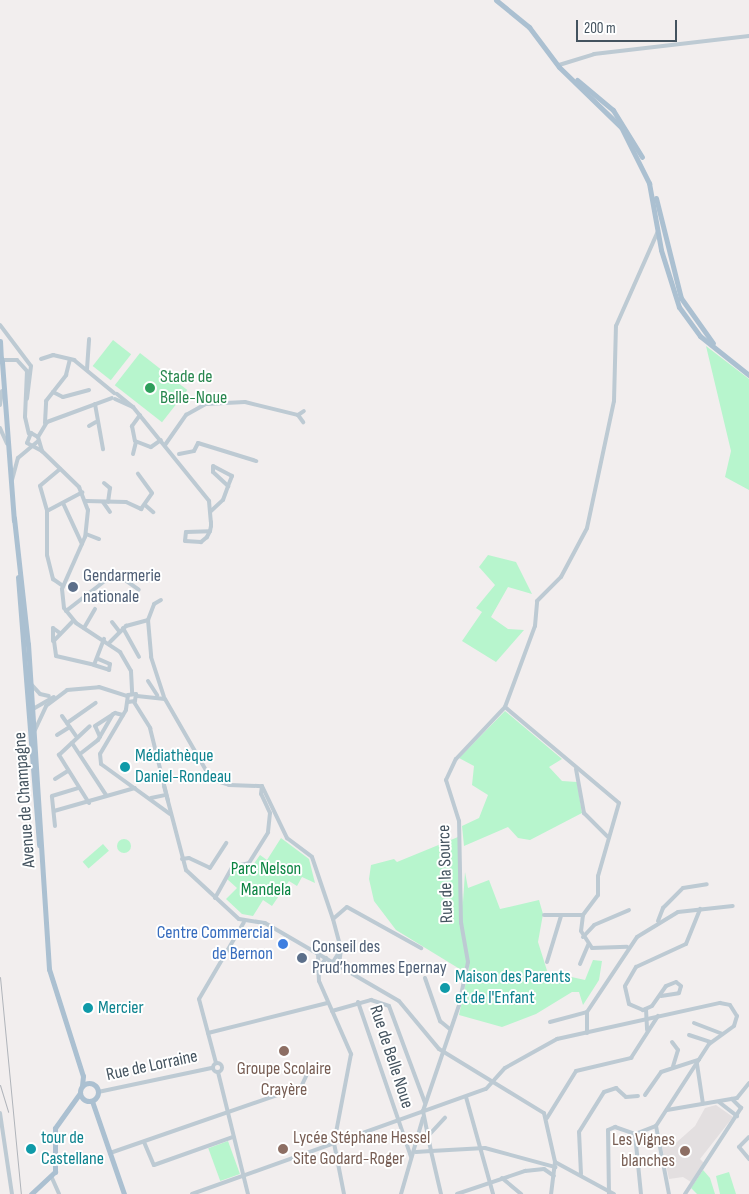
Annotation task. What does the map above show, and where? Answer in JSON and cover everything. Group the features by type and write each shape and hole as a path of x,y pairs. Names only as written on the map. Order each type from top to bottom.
{"main road":[{"path":"496,0 529,27 559,65 607,104 629,132 650,177 660,230"},
{"path":"551,56 610,112 628,138 651,189 679,307 700,336 749,375"},
{"path":"0,340 50,976 83,1076 82,1086 76,1101 56,1128 56,1167 52,1178 31,1194"},
{"name":"Avenue de Champagne","path":"14,518 30,680 32,733"},
{"path":"83,1076 98,1092 92,1101"},
{"path":"82,1086 91,1083"},
{"path":"80,1093 85,1100"},
{"path":"76,1101 92,1101"},
{"path":"92,1101 124,1194"}],"street":[{"path":"559,65 594,54 749,36"},
{"name":"Rue de la Source","path":"423,1111 450,1029 468,962 461,923 459,821 446,780 456,759 505,707 535,626 538,598 560,578 587,528 605,432 615,393 616,326 660,230"},
{"path":"0,326 32,366 26,401"},
{"path":"87,369 89,339"},
{"path":"41,358 48,354 70,359 87,369 140,414 165,445 188,480 207,498 211,511 210,531 201,542 188,543 183,536 210,531"},
{"path":"1,360 14,359 25,367 29,434 26,441 42,451 82,492 86,501 86,534 63,586 66,611 74,621 110,642 129,666 132,693"},
{"path":"12,485 18,458 38,439 45,423 46,401 53,392 70,359"},
{"path":"0,406 3,382"},
{"path":"53,392 63,397 89,390"},
{"path":"45,423 113,398 116,393"},
{"path":"113,398 133,407"},
{"path":"165,445 186,415 206,404 245,402 298,415 304,422"},
{"path":"95,404 96,422 103,449"},
{"path":"298,415 304,411"},
{"path":"133,454 136,442 132,427 140,414"},
{"path":"89,426 96,422"},
{"path":"0,428 9,451"},
{"path":"29,434 38,439 42,451"},
{"path":"136,442 151,447 161,440"},
{"path":"179,454 194,451 198,443 256,461"},
{"path":"211,511 228,486 231,472 213,466 213,472 228,486"},
{"path":"60,469 41,484 48,511 46,552 53,579 63,586"},
{"path":"86,501 105,502 140,509 145,505 152,493 138,474"},
{"path":"104,483 110,488 105,502 110,512"},
{"path":"48,511 82,492"},
{"path":"63,504 82,544"},
{"path":"145,505 153,512"},
{"path":"86,534 99,539"},
{"path":"66,611 115,573 140,590"},
{"path":"160,600 154,604 148,620 151,657 164,697 208,777 229,785 262,786"},
{"path":"84,628 95,609"},
{"path":"110,642 121,630 148,620"},
{"path":"53,643 60,633 74,621"},
{"path":"112,622 121,630 139,657"},
{"path":"60,633 52,629 56,656 108,670 110,664 98,659"},
{"path":"94,665 98,659 104,639"},
{"path":"30,680 40,694 56,696"},
{"path":"148,681 157,695"},
{"path":"32,710 38,704 56,696 89,686 127,696 132,693"},
{"path":"26,688 31,699 38,704 49,702"},
{"path":"132,693 137,696 157,695 164,697"},
{"path":"32,733 49,702 56,696"},
{"path":"127,696 128,702 123,715 100,762 161,805 171,815"},
{"path":"134,702 137,696"},
{"path":"128,702 134,702"},
{"path":"134,702 149,726 182,859 195,881 244,922 266,923 399,1001 442,1051 493,1081 547,1118"},
{"path":"57,735 96,703"},
{"path":"505,707 619,804 607,836 596,900 583,915 583,937 588,945"},
{"path":"100,737 95,726 113,714 123,715"},
{"path":"80,754 100,737 113,714"},
{"path":"62,716 76,736"},
{"path":"89,804 59,755 72,743 76,736 90,726"},
{"path":"72,743 106,795"},
{"path":"574,767 584,813 607,836"},
{"path":"55,779 68,771"},
{"path":"214,898 232,867 249,863 268,832 270,813 261,794 262,786"},
{"path":"262,786 287,838 312,857 341,949 339,966"},
{"path":"55,826 52,796 79,788"},
{"path":"54,811 89,804 106,795 135,788"},
{"path":"151,798 166,795"},
{"path":"161,805 168,801"},
{"path":"182,859 189,858 210,868 226,843"},
{"path":"658,921 663,908 683,888 707,884"},
{"path":"587,1033 587,1012 627,947 658,921 700,909 733,906"},
{"path":"333,919 341,909 354,908 421,948"},
{"path":"646,1009 629,1004 625,991 629,977 641,964 686,944 700,909"},
{"path":"583,937 594,925 629,910"},
{"path":"544,915 583,915"},
{"path":"547,962 561,916"},
{"path":"244,922 200,999 216,1062 221,1067 218,1072 226,1112 248,1194"},
{"path":"588,945 627,947"},
{"path":"580,964 588,945"},
{"path":"333,962 341,949"},
{"path":"318,954 317,972 327,1003 346,1036 351,1064 334,1143 344,1194"},
{"path":"317,972 326,958"},
{"path":"424,978 440,1021 450,1029"},
{"path":"646,1009 661,996 666,986 676,982 681,986 679,993 661,996"},
{"path":"332,1011 358,1002 378,1000 393,1010 425,1103"},
{"name":"Rue de Belle Noue","path":"358,1002 412,1157"},
{"path":"192,1194 486,1090 505,1068 557,1039 725,1002 737,1016 734,1026 711,1042 656,1126 635,1134 615,1127 606,1134 611,1193"},
{"path":"208,1033 327,1003"},
{"path":"646,1009 648,1019 646,1036"},
{"path":"550,1022 587,1012"},
{"path":"551,1194 555,1162 547,1118 576,1071 627,1060 646,1036 658,1016"},
{"path":"648,1019 653,1024"},
{"path":"638,1021 647,1030"},
{"path":"694,1023 722,1034"},
{"path":"689,1036 711,1042"},
{"path":"672,1042 678,1050 673,1066"},
{"path":"216,1062 212,1068 218,1072"},
{"path":"645,1095 660,1072 673,1066 698,1062"},
{"path":"698,1062 703,1104"},
{"name":"Rue de Lorraine","path":"98,1092 212,1068"},
{"path":"110,1154 300,1086 309,1070"},
{"path":"666,1110 732,1099 749,1083"},
{"path":"581,1174 578,1132 604,1092 616,1088 626,1097 638,1096"},
{"path":"466,1096 493,1194"},
{"path":"685,1194 741,1106 732,1099"},
{"path":"718,1102 736,1116"},
{"path":"423,1111 441,1194"},
{"path":"0,1113 12,1194"},
{"path":"401,1194 412,1157 416,1152 424,1117"},
{"path":"428,1136 445,1118"},
{"path":"656,1126 669,1194"},
{"path":"635,1134 641,1194"},
{"path":"749,1136 739,1147 749,1159"},
{"path":"144,1142 154,1165 233,1137"},
{"path":"416,1152 481,1148 555,1167"},
{"path":"555,1162 581,1174 611,1193"},
{"path":"458,1194 502,1178 540,1169 554,1176"},
{"path":"52,1178 59,1194"},
{"path":"502,1178 520,1194"}],"shaded area":[{"name":"Les Vignes blanches","path":"716,1105 733,1117 700,1159 704,1163 691,1182 683,1177 669,1179 661,1142 677,1142 695,1126 705,1108"}],"green space":[{"path":"113,340 131,354 111,380 93,366"},
{"path":"706,346 749,379 749,490 725,477 731,451"},
{"name":"Stade de Belle-Noue","path":"140,353 187,390 162,422 115,385"},
{"path":"488,555 516,562 532,594 508,587 491,617 508,629 524,630 496,662 462,641 482,612 476,608 495,585 479,567"},
{"path":"505,711 562,759 549,767 562,781 577,782 582,813 530,840 518,838 508,827 464,846 462,826 479,818 488,795 472,785 474,766 459,758"},
{"path":"458,837 467,963 463,971 396,930 374,901 369,879 371,865 394,859 397,862"},
{"name":"Parc Nelson Mandela","path":"281,838 309,859 315,883 302,877 297,886 289,881 272,906 263,900 253,916 242,914 226,899 237,888 227,879 236,867 253,865 260,855 267,860"},
{"path":"121,839 127,839 131,846 127,853 121,853 117,849 117,843"},
{"path":"103,844 109,851 89,869 83,862"},
{"path":"465,872 468,888 489,880 500,909 539,900 543,914 538,942 550,980 567,976 585,980 593,960 602,961 599,980 583,1005 579,992 572,992 536,1014 502,1027 459,1015 469,968 462,917"},
{"path":"228,1141 240,1174 220,1181 208,1148"},
{"path":"703,1170 710,1178 715,1194 697,1194 691,1188"},
{"path":"729,1172 736,1194 720,1194 716,1176"}],"railway":[{"path":"0,977 21,1194"},
{"path":"0,1085 8,1112"}],"place":[{"name":"Stade de Belle-Noue","path":"150,388"},
{"name":"Gendarmerie nationale","path":"73,587"},
{"name":"Médiathèque Daniel-Rondeau","path":"125,767"},
{"name":"Centre Commercial de Bernon","path":"283,944"},
{"name":"Conseil des Prud’hommes Epernay","path":"302,958"},
{"name":"Maison des Parents et de l'Enfant","path":"445,988"},
{"name":"Mercier","path":"88,1008"},
{"name":"Groupe Scolaire Crayère","path":"284,1051"},
{"name":"tour de Castellane","path":"31,1149"},
{"name":"Lycée Stéphane Hessel Site Godard-Roger","path":"283,1149"},
{"name":"Les Vignes blanches","path":"685,1151"}]}
